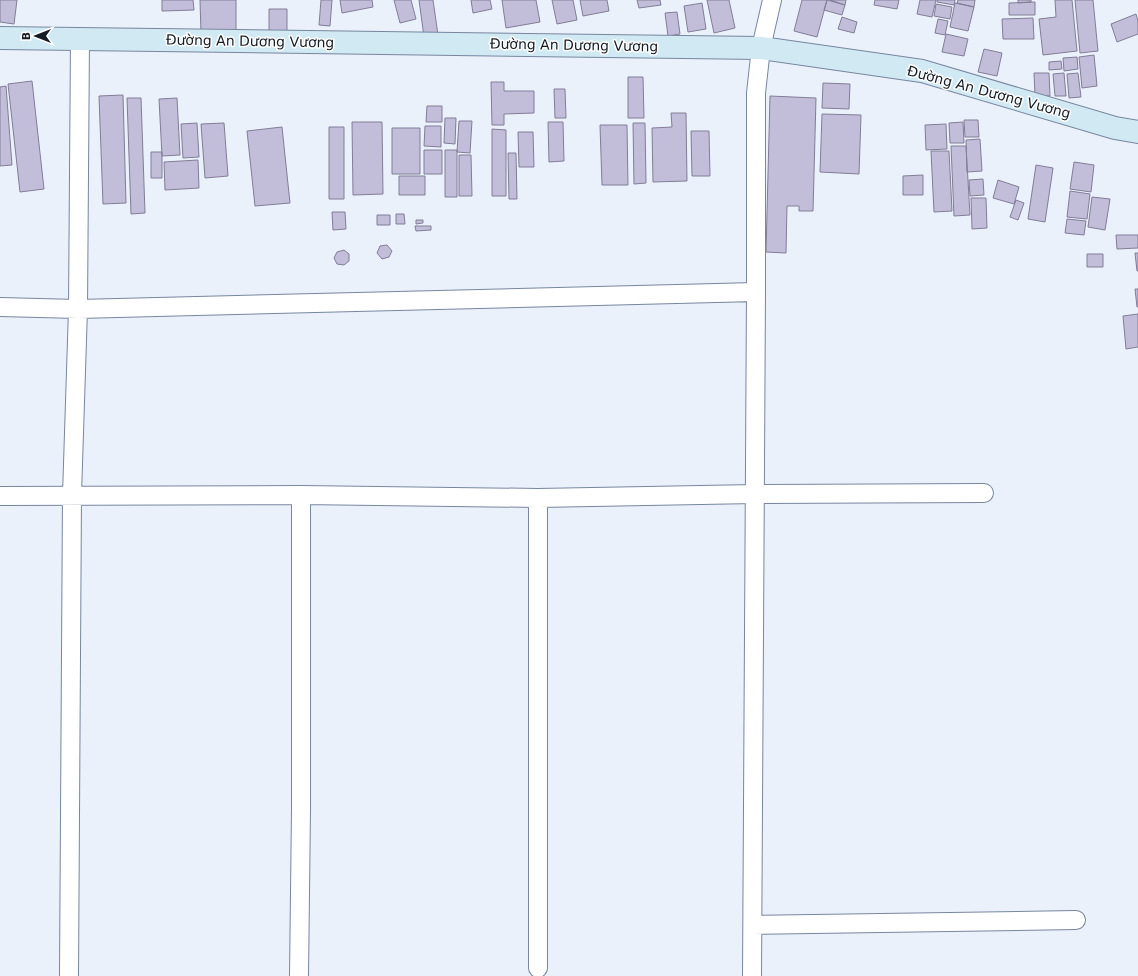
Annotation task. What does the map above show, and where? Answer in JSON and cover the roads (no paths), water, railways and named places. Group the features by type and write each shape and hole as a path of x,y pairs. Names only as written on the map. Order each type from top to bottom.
{"main road":[{"name":"Đường An Dương Vương","path":"0,38 761,48 922,71 1115,128 1138,132"}],"street":[{"path":"752,976 756,93 761,48 772,0"},
{"path":"69,976 72,495 78,309 80,38"},
{"path":"0,308 78,309 756,292"},
{"path":"0,496 301,495 538,498 755,494 984,493"},
{"path":"299,976 301,809 301,495"},
{"path":"538,498 538,968"},
{"path":"753,925 1076,920"}]}
